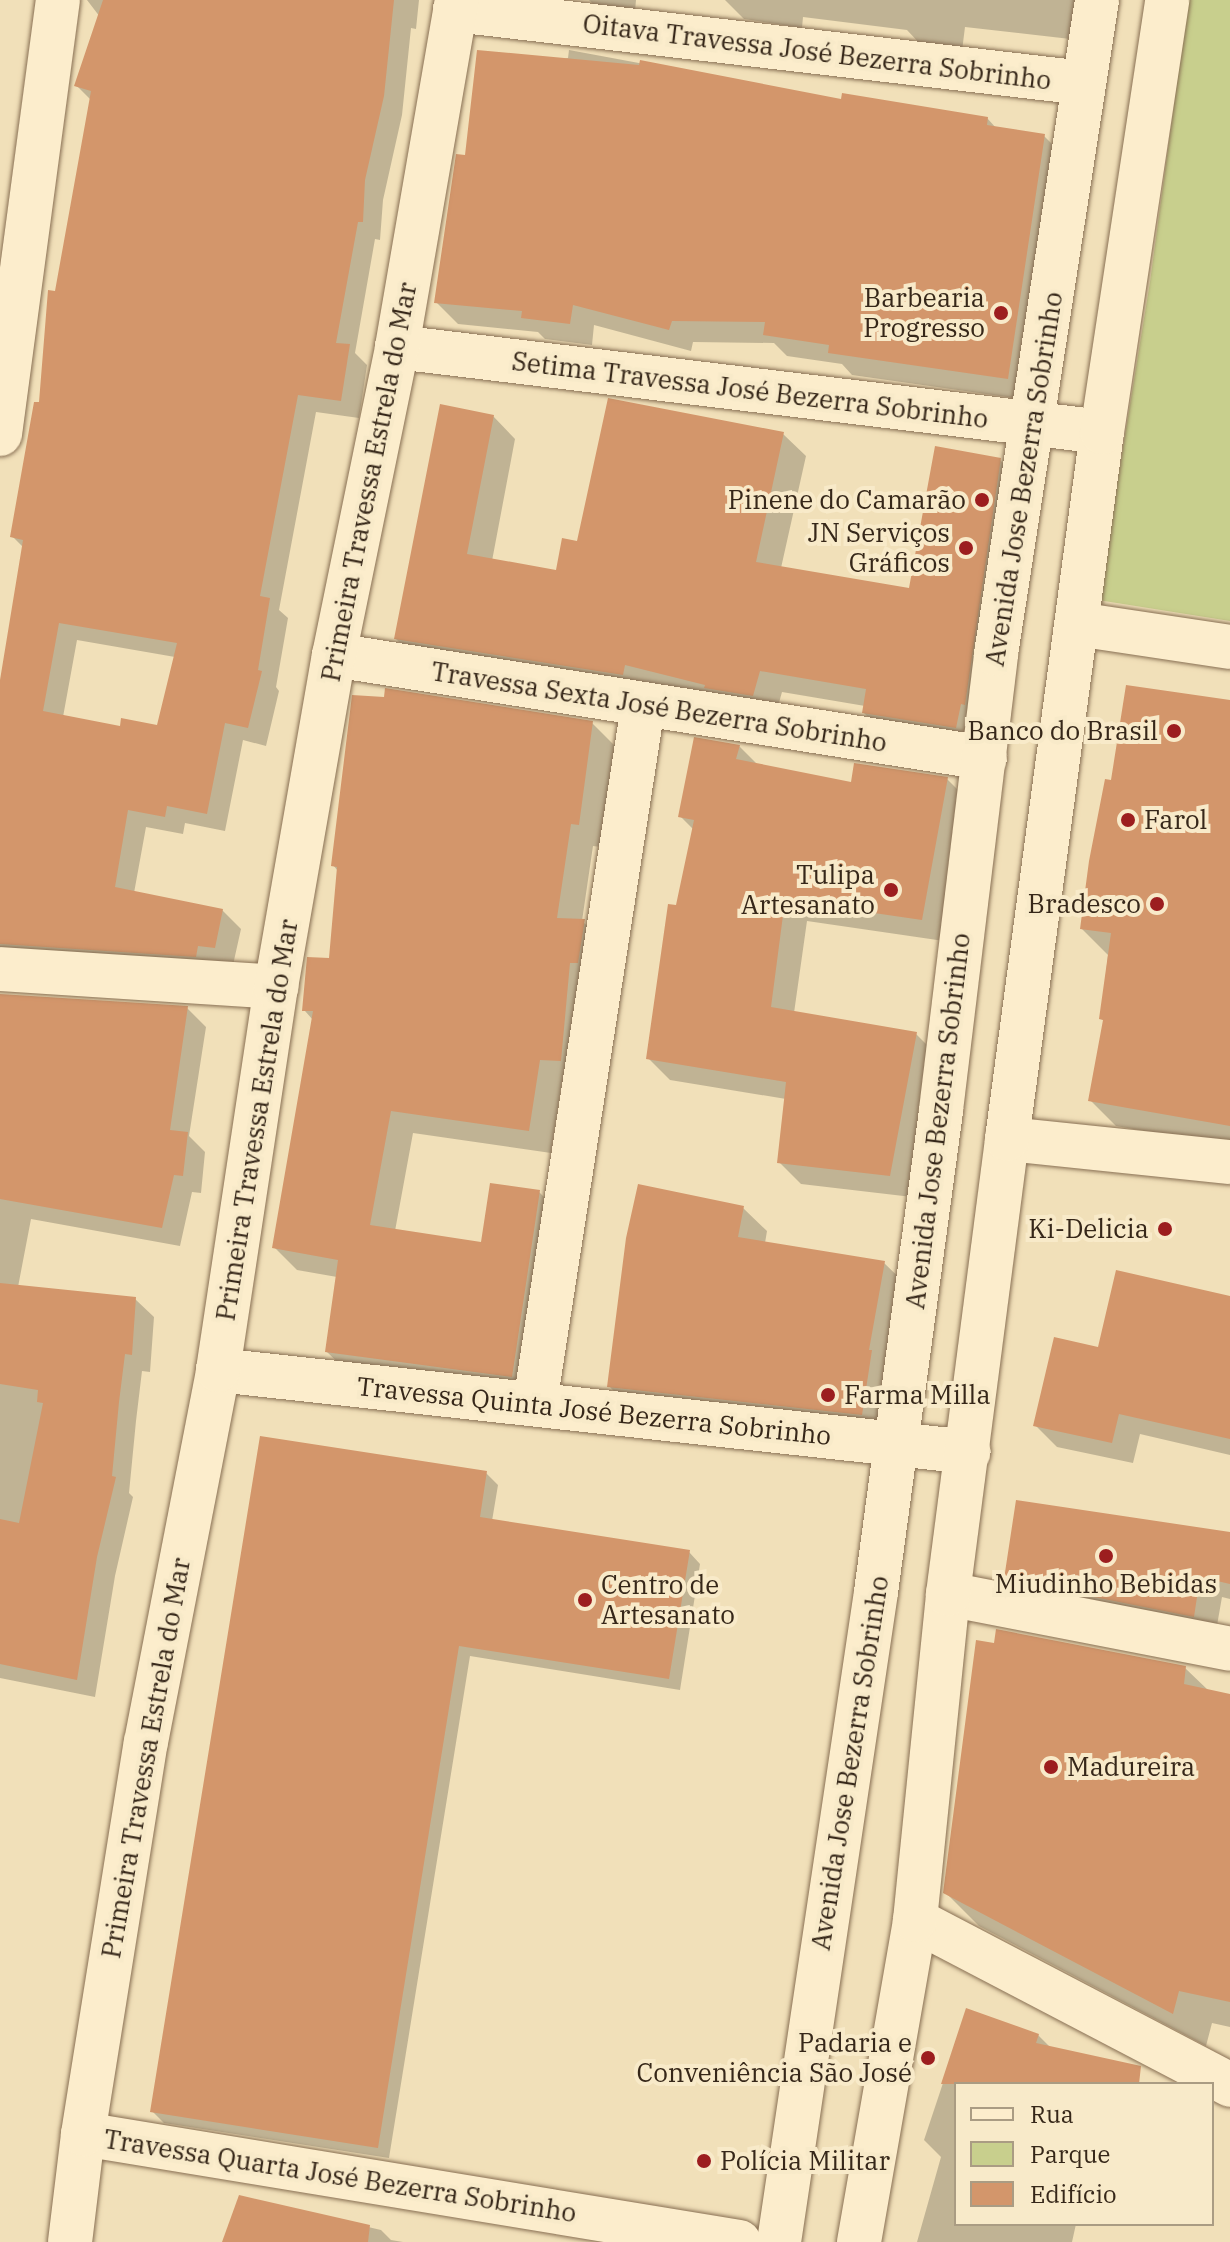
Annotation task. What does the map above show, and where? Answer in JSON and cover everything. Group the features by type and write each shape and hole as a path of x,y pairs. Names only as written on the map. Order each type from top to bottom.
{"street":[{"path":"0,434 58,0"},
{"name":"Avenida Jose Bezerra Sobrinho","path":"779,2242 895,1445 996,654 1097,0"},
{"path":"859,2242 915,1920 948,1594 969,1452 1007,1139 1102,432 1167,0"},
{"name":"Oitava Travessa José Bezerra Sobrinho","path":"456,5 1084,83"},
{"name":"Primeira Travessa Estrela do Mar","path":"70,2242 83,2134 146,1742 218,1370 276,987 334,655 397,347 456,5"},
{"name":"Setima Travessa José Bezerra Sobrinho","path":"397,347 1102,432"},
{"path":"1077,624 1230,647"},
{"name":"Travessa Sexta José Bezerra Sobrinho","path":"334,655 985,758"},
{"path":"535,1403 643,706"},
{"path":"0,969 276,987"},
{"path":"1007,1139 1230,1162"},
{"name":"Travessa Quinta José Bezerra Sobrinho","path":"218,1370 969,1452"},
{"path":"948,1594 1230,1649"},
{"path":"915,1920 1230,2085"},
{"name":"Travessa Quarta José Bezerra Sobrinho","path":"83,2134 739,2242"}],"green space":[{"path":"1188,0 1230,0 1230,621 1098,600 1150,282"}],"building":[{"path":"103,0 394,0 384,96 365,180 363,222 358,222 336,343 350,344 341,401 298,395 260,596 270,598 258,670 262,671 248,728 225,723 207,814 167,806 165,817 128,810 115,887 223,909 215,948 198,946 196,957 0,944 0,680 23,540 10,537 34,402 39,402 48,290 55,291 91,91 74,86","holes":["59,623 177,643 157,725 121,718 120,726 43,711"]},
{"path":"477,50 639,65 640,60 841,99 842,93 988,117 987,125 1045,134 1008,379 828,353 829,345 763,335 765,322 672,321 669,330 573,305 570,324 521,318 522,311 434,303 456,154 465,155"},
{"path":"608,398 784,432 756,562 909,588 935,446 1001,458 965,705 961,704 956,728 862,713 866,689 760,671 753,696 704,688 705,685 625,665 623,675 394,639 440,404 494,415 467,554 556,570 562,538 577,541"},
{"path":"1126,685 1230,700 1230,1126 1088,1101 1103,1020 1099,1019 1111,933 1080,929 1089,861 1105,779 1111,780"},
{"path":"385,688 593,721 579,825 571,824 557,918 585,919 578,963 570,963 561,1061 540,1060 529,1131 391,1111 370,1225 481,1242 490,1183 540,1190 512,1377 325,1352 338,1260 272,1248 313,1011 302,1011 307,957 329,958 337,867 331,866 352,695 384,697"},
{"path":"694,737 740,745 736,759 851,782 854,763 948,777 922,920 785,900 771,1007 917,1032 890,1176 777,1163 786,1082 646,1059 668,904 676,905 694,820 678,817"},
{"path":"0,994 188,1006 170,1130 188,1132 183,1176 174,1175 162,1228 0,1199"},
{"path":"638,1184 744,1206 738,1237 885,1261 869,1350 872,1350 862,1415 607,1387 626,1238"},
{"path":"1116,1270 1230,1296 1230,1439 1119,1414 1112,1443 1033,1426 1054,1337 1098,1347"},
{"path":"0,1283 136,1297 132,1355 125,1354 119,1402 112,1476 116,1477 97,1557 77,1680 0,1664 0,1519 19,1523 43,1403 37,1402 38,1390 0,1384"},
{"path":"260,1436 487,1471 480,1517 690,1550 669,1679 459,1646 378,2148 150,2112"},
{"name":"Miudinho Bebidas","path":"1016,1500 1230,1532 1230,1584 1200,1577 1194,1617 1004,1579"},
{"name":"Madureira","path":"996,1629 1186,1666 1184,1684 1230,1694 1230,2002 1179,1991 1173,2014 943,1893 976,1640 994,1643"},
{"path":"966,2008 1039,2034 1036,2043 1141,2066 1139,2082 941,2084"},
{"path":"239,2195 370,2225 368,2242 222,2242"}],"place":[{"name":"Barbearia Progresso","path":"1001,313"},
{"name":"Pinene do Camarão","path":"982,500"},
{"name":"JN Serviços Gráficos","path":"966,548"},
{"name":"Banco do Brasil","path":"1174,731"},
{"name":"Farol","path":"1128,820"},
{"name":"Tulipa Artesanato","path":"891,890"},
{"name":"Bradesco","path":"1157,904"},
{"name":"Ki-Delicia","path":"1165,1229"},
{"name":"Farma Milla","path":"828,1395"},
{"name":"Miudinho Bebidas","path":"1106,1556"},
{"name":"Centro de Artesanato","path":"585,1600"},
{"name":"Madureira","path":"1051,1767"},
{"name":"Padaria e Conveniência São José","path":"928,2058"},
{"name":"Polícia Militar","path":"704,2161"}]}
